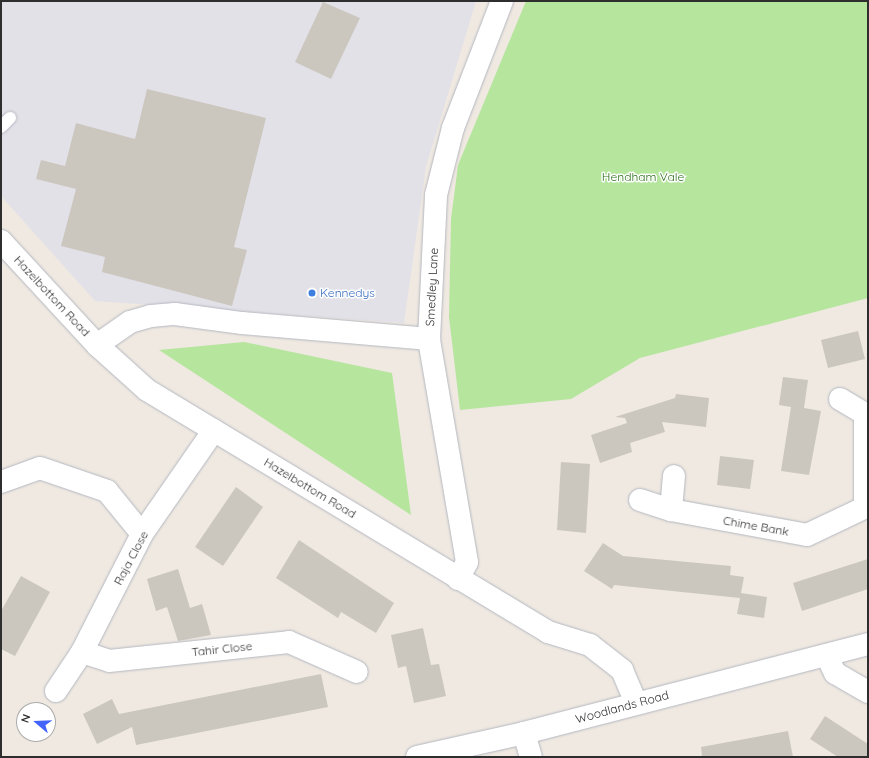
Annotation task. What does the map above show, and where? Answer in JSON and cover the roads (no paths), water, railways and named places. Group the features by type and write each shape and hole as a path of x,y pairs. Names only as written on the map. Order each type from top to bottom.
{"street":[{"name":"Smedley Lane","path":"458,579 467,562 429,339 436,195 453,128 502,1"},
{"name":"Hazelbottom Road","path":"1,241 97,345 147,390 548,632 590,646 622,670 636,703"},
{"path":"97,345 130,322 151,316 175,314 242,323 429,339"},
{"path":"840,399 867,413 866,506"},
{"name":"Raja Close","path":"56,691 82,652 142,534 214,430"},
{"path":"1,482 40,468 107,491 142,534"},
{"path":"671,510 674,476"},
{"name":"Chime Bank","path":"640,500 671,510 807,535 866,506"},
{"name":"Tahir Close","path":"82,652 110,661 289,642 357,672"},
{"name":"Woodlands Road","path":"417,757 524,733 636,703 827,656 868,644"},
{"path":"827,656 835,673 868,692"},
{"path":"524,733 531,757"}],"lane":[{"path":"1,127 10,118"}],"place":[{"name":"Kennedys","path":"312,293"}],"park label":[{"name":"Hendham Vale","path":"643,177"}]}
